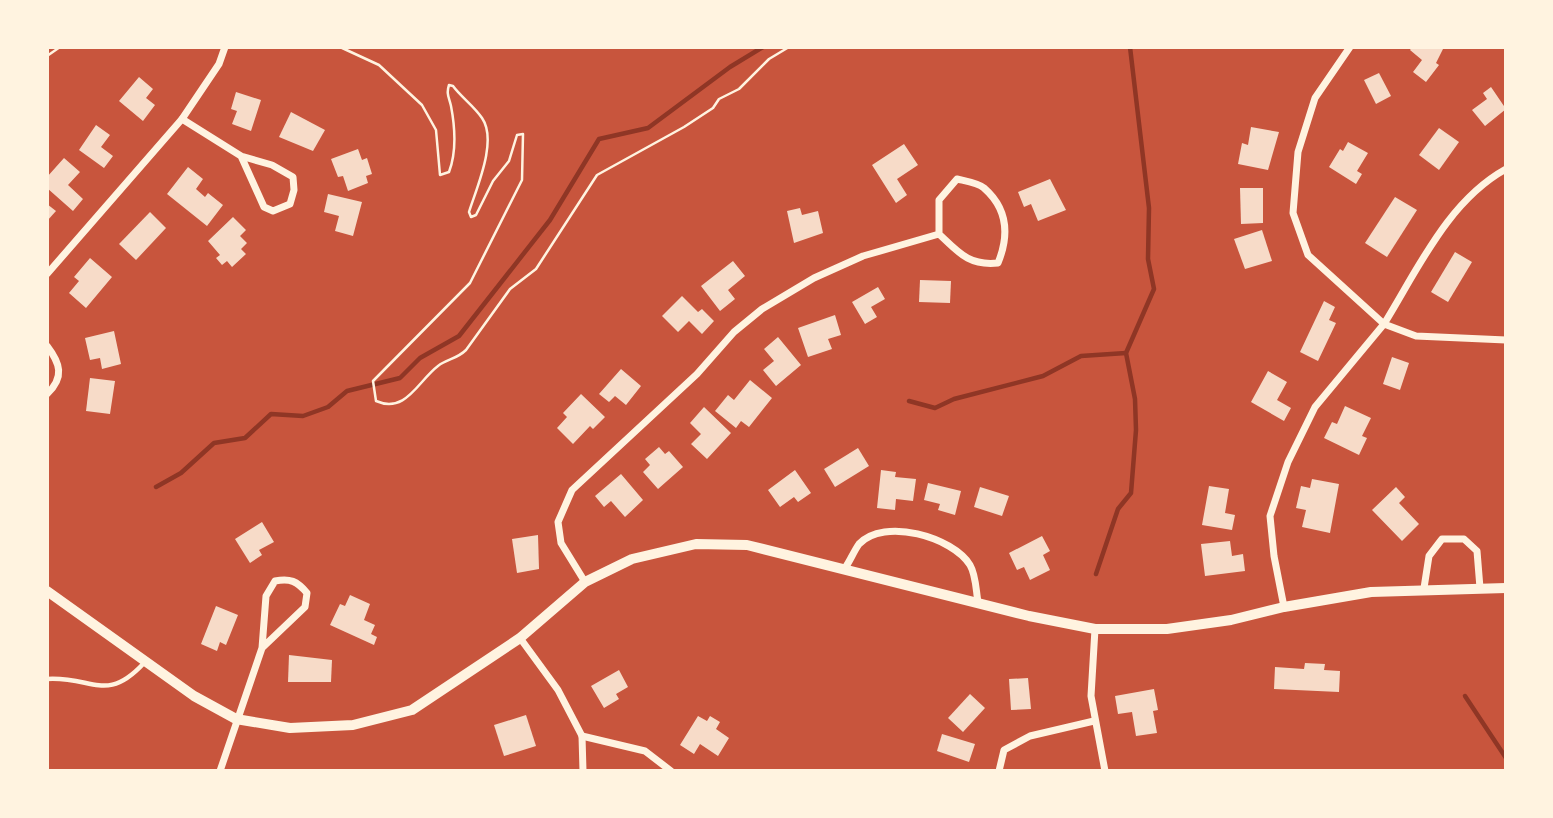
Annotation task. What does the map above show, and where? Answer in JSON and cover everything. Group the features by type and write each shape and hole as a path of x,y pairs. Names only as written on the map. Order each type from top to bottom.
{"street":[{"path":"47,274 182,119 219,64 225,47"},
{"path":"1350,47 1315,98 1297,152 1293,213 1308,255 1384,324 1416,336 1506,340"},
{"path":"182,119 241,156 272,165 293,177 294,190 290,204 273,211 264,207 241,156"},
{"path":"1284,607 1274,556 1270,516 1288,462 1315,407 1384,324 1458,205 1488,178 1506,169"},
{"path":"957,179 983,186 1001,212 1007,240 998,264 980,265 962,255 939,234 939,201 957,179"},
{"path":"585,582 561,543 558,522 572,490 697,374 734,332 762,309 814,278 863,256 939,234"},
{"path":"47,346 59,362 60,372 56,386 47,394"},
{"path":"845,568 860,543 887,531 921,534 956,549 971,567 978,602"},
{"path":"1424,588 1429,556 1442,539 1464,539 1476,551 1480,588"},
{"path":"47,591 144,663 194,696 236,719 290,728 353,725 412,710 520,638 585,582 632,559 696,544 747,545 1029,616 1095,629 1167,629 1231,621 1284,607 1371,592 1424,588 1506,588"},
{"path":"220,771 261,648 266,596 275,581 286,579 298,582 307,593 305,607 261,648"},
{"path":"1095,629 1092,672 1094,721 1105,771"},
{"path":"520,638 558,690 582,736 583,771"},
{"path":"999,771 1004,750 1030,736 1094,721"},
{"path":"582,736 645,751 671,771"}],"lane":[{"path":"47,679 105,687 127,682 144,663"}],"path":[{"path":"47,56 60,47"},
{"path":"340,47 351,55 379,65 422,105 436,130 440,175 449,172 455,154 451,105 447,94 449,85 483,118 487,136 483,172 471,206 471,217 476,215 493,181 509,161 517,135 523,134 522,180 470,283 373,381 376,401 391,404 406,398 439,365 459,358 510,289 536,269 597,175 713,108 719,99 739,89 769,59 789,47"}],"building":[{"path":"1412,47 1444,47 1436,63 1439,65 1426,82 1413,72 1422,60 1410,50"},
{"path":"1379,73 1391,96 1376,104 1364,80"},
{"path":"139,77 153,89 146,98 155,105 143,121 119,101"},
{"path":"1491,87 1506,109 1485,126 1472,110 1487,99 1483,93"},
{"path":"236,92 261,100 251,131 232,124 237,111 231,109"},
{"path":"291,112 325,130 313,151 279,137"},
{"path":"96,125 110,135 101,147 113,156 104,168 79,150"},
{"path":"1251,127 1279,132 1268,170 1238,164 1242,143 1248,145"},
{"path":"1439,128 1459,142 1439,170 1419,155"},
{"path":"1348,142 1368,153 1357,171 1362,174 1356,184 1329,167 1340,149 1343,151"},
{"path":"904,144 918,165 897,179 907,195 896,203 872,165"},
{"path":"358,149 362,160 367,158 372,174 366,176 368,183 348,191 343,176 338,177 331,159"},
{"path":"64,158 80,172 68,185 83,199 73,211 47,188 47,177"},
{"path":"188,167 203,179 196,189 205,197 208,193 223,205 207,226 167,194"},
{"path":"1050,179 1066,210 1038,221 1031,204 1024,207 1018,192"},
{"path":"1240,188 1263,188 1263,223 1241,224"},
{"path":"328,194 362,202 353,236 335,231 339,216 324,212"},
{"path":"1395,197 1417,210 1387,257 1365,243"},
{"path":"47,204 56,211 47,221"},
{"path":"800,208 802,215 818,211 823,233 794,243 787,211"},
{"path":"150,212 166,228 136,260 119,244"},
{"path":"233,217 246,230 240,236 247,243 241,249 246,254 232,267 227,261 222,265 216,258 220,255 208,241"},
{"path":"1262,230 1272,261 1245,269 1234,239"},
{"path":"1455,252 1472,262 1448,302 1431,292"},
{"path":"90,258 112,277 86,308 69,293 79,281 74,277"},
{"path":"733,261 745,276 728,290 735,299 720,311 701,286"},
{"path":"920,280 951,281 950,303 919,302"},
{"path":"878,287 885,299 871,307 877,317 865,324 852,302"},
{"path":"682,296 698,312 702,309 714,321 702,334 689,321 678,332 662,316"},
{"path":"1324,301 1335,307 1329,320 1336,323 1318,361 1300,352"},
{"path":"835,315 841,335 828,339 832,349 808,357 798,328"},
{"path":"114,331 121,364 102,369 100,358 90,360 85,338"},
{"path":"778,337 801,365 776,386 763,370 774,361 764,349"},
{"path":"1392,357 1409,363 1400,390 1383,384"},
{"path":"621,369 641,386 626,405 615,396 609,402 599,394"},
{"path":"1268,371 1287,382 1277,400 1291,408 1284,421 1251,402"},
{"path":"90,378 115,381 110,414 86,411"},
{"path":"750,380 772,398 749,427 741,421 736,428 715,411 728,395 734,400"},
{"path":"581,394 605,417 593,429 590,426 573,444 557,428 567,417 563,413"},
{"path":"1345,406 1371,418 1362,436 1367,438 1359,455 1324,438 1332,422 1337,424"},
{"path":"704,407 731,433 707,459 691,444 701,434 690,423"},
{"path":"659,447 665,454 669,451 683,467 658,489 643,472 650,465 645,459"},
{"path":"858,448 869,466 835,487 824,469"},
{"path":"795,470 811,493 798,502 794,497 780,507 768,490"},
{"path":"881,470 896,472 895,477 916,479 913,501 896,499 895,510 877,508"},
{"path":"621,474 643,500 625,517 611,501 604,507 595,496"},
{"path":"1312,479 1339,484 1330,533 1302,527 1306,510 1296,508 1301,486 1310,488"},
{"path":"928,483 961,491 955,515 938,510 940,504 924,500"},
{"path":"1209,486 1229,489 1225,513 1235,515 1232,530 1202,525"},
{"path":"980,487 1009,496 1002,516 974,507"},
{"path":"1396,487 1405,497 1399,503 1419,524 1402,541 1372,510"},
{"path":"262,522 274,542 259,550 262,555 250,563 235,539"},
{"path":"538,535 539,569 517,573 512,539"},
{"path":"1042,536 1050,551 1043,555 1050,570 1030,580 1024,567 1017,570 1009,553"},
{"path":"1230,541 1232,556 1243,554 1245,571 1205,576 1201,544"},
{"path":"350,595 370,604 364,620 375,625 371,634 377,637 374,645 330,625 340,604 345,606"},
{"path":"216,606 238,615 226,645 220,642 217,651 201,644"},
{"path":"289,655 332,660 331,682 288,682"},
{"path":"1305,663 1325,664 1324,670 1340,671 1339,692 1274,689 1275,667 1304,669"},
{"path":"619,670 628,687 616,694 619,699 604,708 591,686"},
{"path":"1028,678 1031,709 1011,710 1009,679"},
{"path":"1154,689 1158,710 1153,711 1157,733 1136,736 1132,712 1118,714 1115,696"},
{"path":"970,694 985,708 963,732 948,718"},
{"path":"526,715 536,746 504,756 494,725"},
{"path":"698,716 707,721 710,716 720,722 716,729 729,738 718,756 700,744 694,754 680,745"},
{"path":"942,734 975,744 969,762 937,751"}],"waterway":[{"path":"156,487 181,473 214,443 245,438 271,414 303,416 328,407 347,391 400,378 420,358 459,336 550,220 599,139 648,128 730,67 763,47"},
{"path":"1096,574 1118,509 1131,493 1136,430 1135,399 1126,353 1154,289 1148,259 1149,208 1130,47"},
{"path":"909,401 935,408 954,399 1043,376 1081,356 1126,353"},
{"path":"1465,696 1506,758"}]}
